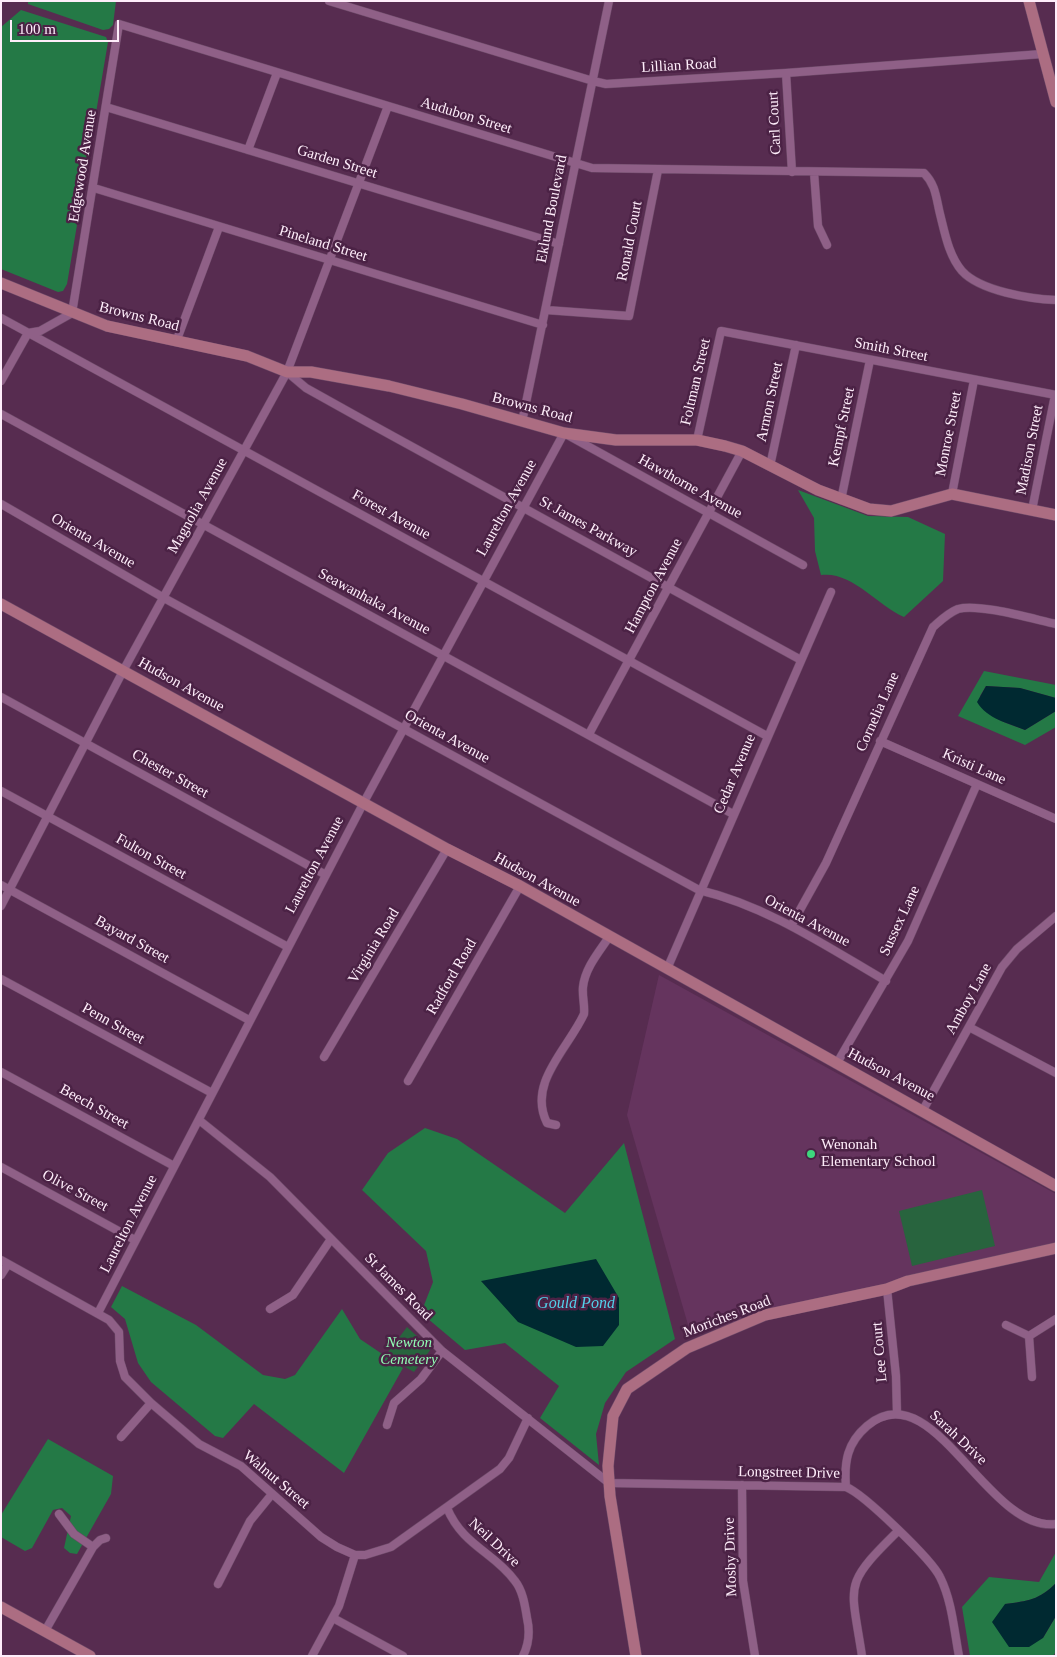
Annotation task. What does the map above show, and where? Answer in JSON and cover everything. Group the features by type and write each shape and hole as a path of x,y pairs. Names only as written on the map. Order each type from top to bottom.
{"street":[{"name":"Lillian Road","path":"329,1 593,82 606,84 1042,54"},
{"path":"609,2 616,1"},
{"path":"1029,1 1056,102"},
{"name":"Eklund Boulevard","path":"522,422 609,2"},
{"name":"Audubon Street","path":"119,24 592,168 924,173 934,182 944,231 953,256 971,280 1008,292 1056,300"},
{"name":"Edgewood Avenue","path":"72,313 94,188 119,24"},
{"path":"248,150 277,73"},
{"name":"Carl Court","path":"786,73 792,172"},
{"name":"Magnolia Avenue","path":"1,906 124,671 287,372 388,106"},
{"name":"Garden Street","path":"106,107 559,244"},
{"name":"Ronald Court","path":"546,310 628,316 658,170"},
{"path":"814,172 818,226 827,245"},
{"name":"Pineland Street","path":"94,188 543,325"},
{"path":"176,342 219,226"},
{"name":"Browns Road","path":"1,283 107,326 247,356 287,372 311,372 389,386 462,404 564,434 616,440 697,440 742,451 841,500 869,509 891,511 952,494 1056,515"},
{"path":"1,381 28,333 40,331 72,313"},
{"name":"Forest Avenue","path":"1,318 767,736"},
{"name":"Smith Street","path":"721,331 1055,395"},
{"name":"Foltman Street","path":"697,440 721,331"},
{"name":"Armon Street","path":"770,466 796,345"},
{"name":"Kempf Street","path":"841,500 870,360"},
{"name":"St James Parkway","path":"287,372 306,388 801,660"},
{"name":"Monroe Street","path":"952,494 974,380"},
{"name":"Madison Street","path":"1032,510 1055,395"},
{"name":"Seawanhaka Avenue","path":"1,414 733,814"},
{"name":"Laurelton Avenue","path":"98,1313 364,802 564,434"},
{"name":"Hawthorne Avenue","path":"564,434 803,565"},
{"name":"Hampton Avenue","path":"589,734 742,451"},
{"name":"Orienta Avenue","path":"1,504 164,598 699,890 742,902 791,926 886,981"},
{"name":"Cedar Avenue","path":"667,968 699,890 831,592"},
{"name":"Hudson Avenue","path":"1,604 447,849 520,886 1056,1186"},
{"name":"Cornelia Lane","path":"791,926 826,863 932,627 946,615 960,609 976,607 1056,624"},
{"name":"Chester Street","path":"1,697 326,875"},
{"name":"Kristi Lane","path":"880,741 1055,816"},
{"name":"Sussex Lane","path":"837,1063 908,941 977,784"},
{"name":"Fulton Street","path":"1,790 288,947"},
{"name":"Virginia Road","path":"324,1057 447,849"},
{"name":"Bayard Street","path":"1,885 249,1020"},
{"name":"Radford Road","path":"408,1081 520,886"},
{"name":"Amboy Lane","path":"923,1110 1002,967 1017,949 1056,916"},
{"path":"556,1125 547,1123 542,1112 542,1088 584,1014 586,1002 583,986 587,972 609,937"},
{"name":"Penn Street","path":"1,979 212,1094"},
{"path":"969,1027 1056,1073"},
{"name":"Beech Street","path":"1,1072 174,1166"},
{"name":"St James Road","path":"199,1120 270,1177 442,1351 609,1483"},
{"name":"Olive Street","path":"1,1167 136,1240"},
{"path":"270,1309 293,1295 331,1239"},
{"name":"Moriches Road","path":"636,1656 608,1466 613,1416 626,1389 687,1348 765,1315 887,1289 908,1281 1056,1248"},
{"path":"1,1275 5,1262"},
{"name":"Walnut Street","path":"5,1262 109,1320 120,1332 120,1361 125,1377 151,1404 199,1444 242,1466 321,1537 337,1548 355,1555"},
{"name":"Lee Court","path":"887,1289 896,1366 897,1414"},
{"path":"1029,1336 1056,1319"},
{"path":"1006,1325 1029,1336"},
{"path":"1029,1336 1032,1376"},
{"path":"387,1425 394,1403 420,1380 442,1351"},
{"path":"121,1437 151,1404"},
{"path":"846,1487 846,1454 854,1439 878,1418 897,1414"},
{"name":"Sarah Drive","path":"897,1414 912,1416 928,1425 1018,1514 1039,1524 1056,1524"},
{"path":"312,1656 339,1606 355,1555 378,1552 392,1547 500,1469 512,1453 528,1418"},
{"name":"Longstreet Drive","path":"609,1483 846,1487 855,1491 871,1503 940,1576 952,1612 958,1656"},
{"name":"Mosby Drive","path":"742,1486 743,1581 755,1656"},
{"path":"218,1584 250,1521 272,1494"},
{"name":"Neil Drive","path":"447,1508 459,1531 515,1581 522,1595 529,1627 526,1649 523,1656"},
{"path":"60,1514 74,1534 94,1546"},
{"path":"862,1656 852,1601 854,1584 862,1569 898,1532"},
{"path":"46,1631 94,1546 100,1540 106,1538"},
{"path":"1,1607 90,1656"},
{"path":"333,1618 403,1656"}],"shaded area":[{"name":"Wenonah Elementary School","path":"659,975 1056,1194 1056,1243 691,1335 627,1115"}],"green space":[{"path":"28,1 116,1 113,25 109,29 103,30 28,4"},
{"path":"21,10 106,37 108,42 67,284 63,291 58,292 1,269 1,27"},
{"path":"798,490 868,516 908,517 945,534 943,581 904,617 854,583 832,575 821,575 815,551 814,518"},
{"path":"984,671 1056,685 1056,698 1020,688 986,686 980,696 989,711 997,719 1008,724 1025,730 1056,711 1056,727 1025,745 958,716"},
{"path":"425,1128 457,1139 565,1213 624,1143 675,1339 626,1372 605,1403 596,1434 599,1465 540,1418 559,1386 505,1343 465,1350 421,1313 433,1282 426,1251 362,1190 388,1153"},
{"path":"982,1190 995,1246 912,1266 899,1211"},
{"path":"122,1286 196,1325 263,1375 285,1379 295,1375 342,1309 360,1339 403,1368 344,1473 254,1404 223,1438 215,1436 151,1382 138,1363 125,1319 111,1307"},
{"name":"Newton Cemetery","path":"407,1327 431,1349 414,1372 385,1356"},
{"path":"48,1439 113,1476 111,1494 77,1554 70,1553 64,1548 71,1516 62,1508 53,1510 32,1548 25,1551 1,1537 1,1515"},
{"path":"1056,1552 1056,1583 1033,1599 1005,1604 1043,1638 1056,1616 1056,1652 1053,1656 970,1656 962,1607 989,1577 1039,1582"}],"water":[{"path":"986,686 1020,688 1056,698 1056,711 1025,730 998,720 981,708 977,702"},
{"name":"Gould Pond","path":"596,1259 619,1298 619,1325 603,1346 576,1347 518,1322 481,1281"},
{"path":"1056,1583 1056,1616 1043,1638 1029,1647 1009,1647 992,1622 1005,1604 1033,1599"}],"place":[{"name":"Wenonah Elementary School","path":"811,1154"}]}
